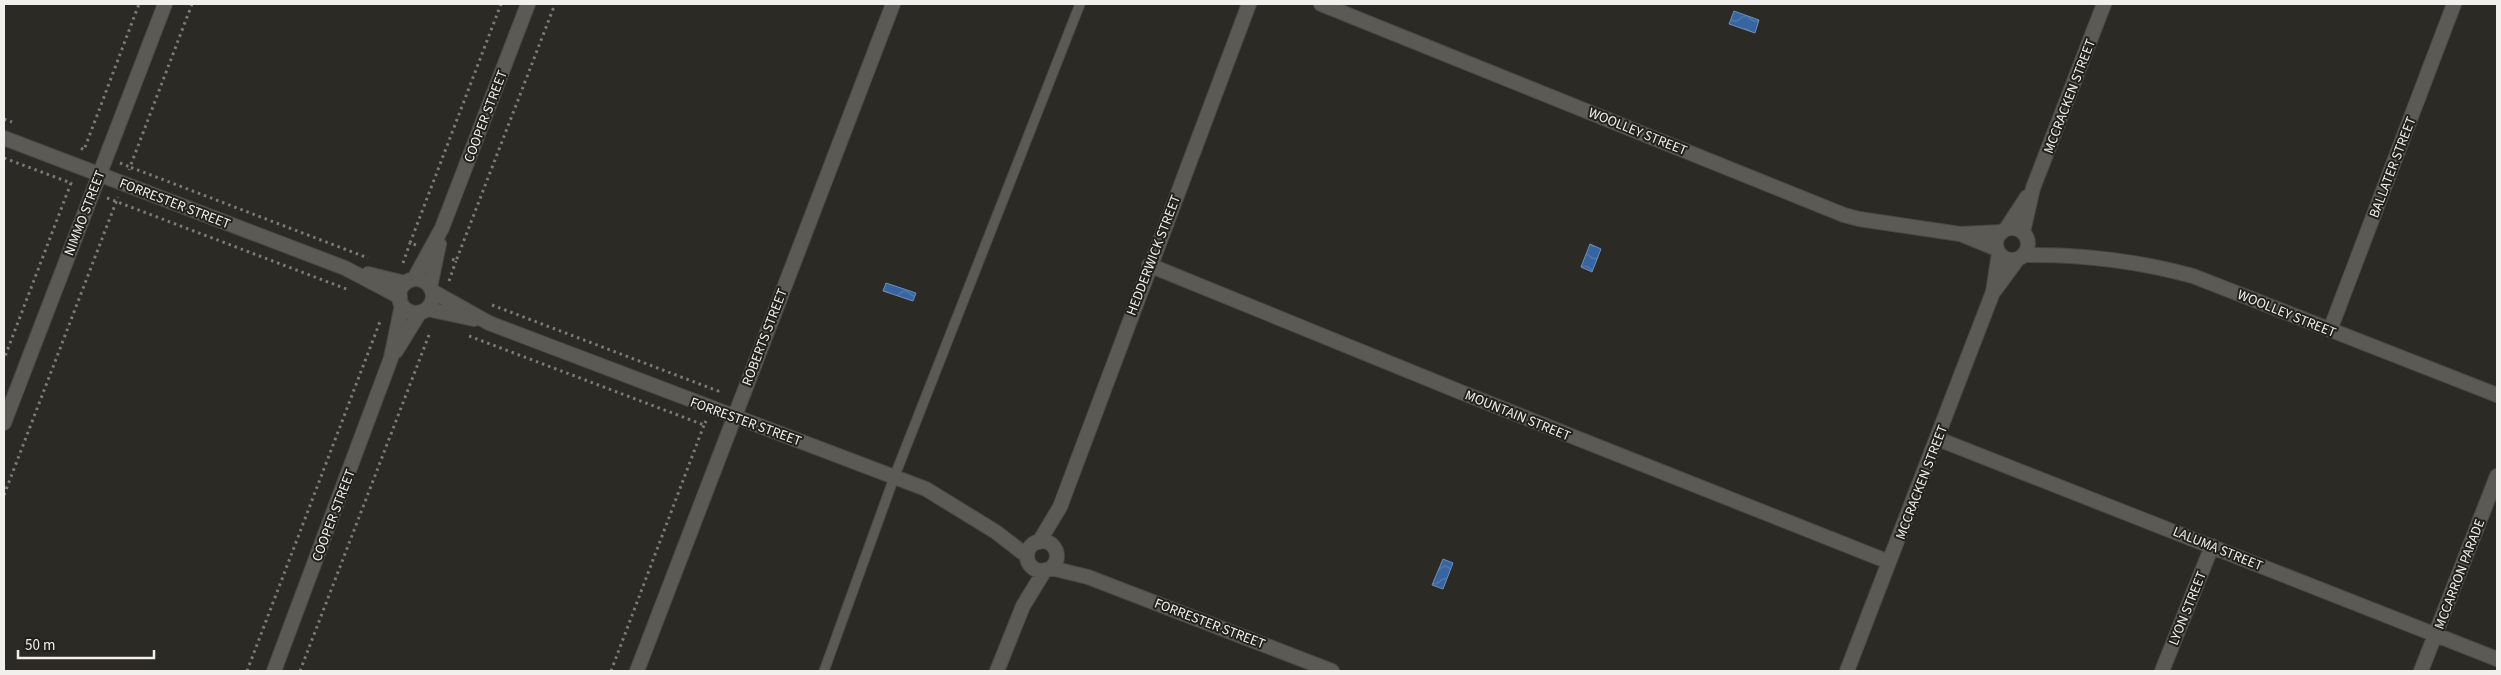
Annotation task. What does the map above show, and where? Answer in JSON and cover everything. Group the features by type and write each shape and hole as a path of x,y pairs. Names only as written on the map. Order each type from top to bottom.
{"street":[{"name":"NIMMO STREET","path":"4,423 165,4"},
{"name":"COOPER STREET","path":"410,281 442,228 528,4"},
{"name":"ROBERTS STREET","path":"637,671 893,4"},
{"name":"HEDDERWICK STREET","path":"996,671 1023,606 1052,561 1060,508 1149,265 1249,4"},
{"name":"WOOLLEY STREET","path":"1322,4 1844,215 1960,234 2004,230"},
{"name":"MCCRACKEN STREET","path":"2026,237 2033,188 2104,4"},
{"name":"BALLATER STREET","path":"2330,330 2454,4"},
{"name":"FORRESTER STREET","path":"4,138 345,268 401,301"},
{"name":"MCCRACKEN STREET","path":"2004,230 2033,188"},
{"name":"COOPER STREET","path":"431,289 442,228"},
{"path":"2015,228 2026,237 2020,258 2007,260 1998,251 1997,240 2004,230 2015,228"},
{"name":"WOOLLEY STREET","path":"1960,234 1998,251"},
{"name":"WOOLLEY STREET","path":"2026,237 2070,255"},
{"name":"MCCRACKEN STREET","path":"1847,671 1938,439 1993,292 1998,251"},
{"name":"WOOLLEY STREET","path":"2020,258 2070,255 2163,268 2193,276 2497,395"},
{"name":"MCCRACKEN STREET","path":"1993,292 2020,258"},
{"name":"MOUNTAIN STREET","path":"1149,265 1458,392 1889,562"},
{"name":"FORRESTER STREET","path":"345,268 410,281"},
{"path":"410,281 423,281 431,289 432,301 423,310 410,311 401,301 410,281"},
{"name":"FORRESTER STREET","path":"431,289 489,323 734,417 895,475 926,489 996,532 1029,560"},
{"name":"COOPER STREET","path":"274,671 391,358 401,301"},
{"name":"FORRESTER STREET","path":"423,310 489,323"},
{"name":"COOPER STREET","path":"391,358 423,310"},
{"name":"LALUMA STREET","path":"1938,439 2497,659"},
{"name":"MCCARRON PARADE","path":"2421,671 2497,476"},
{"name":"HEDDERWICK STREET","path":"1037,542 1060,508"},
{"name":"FORRESTER STREET","path":"996,532 1037,542"},
{"path":"1037,542 1048,543 1052,561 1036,570 1029,560 1030,548 1037,542"},
{"name":"LYON STREET","path":"2162,671 2212,546"},
{"name":"HEDDERWICK STREET","path":"1023,606 1029,560"},
{"name":"FORRESTER STREET","path":"1052,561 1088,577 1332,671"}],"lane":[{"path":"824,671 895,475 1080,4"}],"path":[{"path":"84,150 139,4"},
{"path":"192,4 130,167 369,258"},
{"path":"4,158 71,184 4,359"},
{"path":"4,495 116,201"},
{"path":"247,671 384,312"},
{"path":"300,671 429,335"},
{"path":"611,671 704,425"}],"water":[{"path":"1734,11 1759,20 1755,33 1729,24"},
{"path":"1590,244 1601,249 1592,272 1581,267"},
{"path":"886,283 916,293 913,301 883,291"},
{"path":"1443,559 1453,563 1443,589 1432,585"}]}
